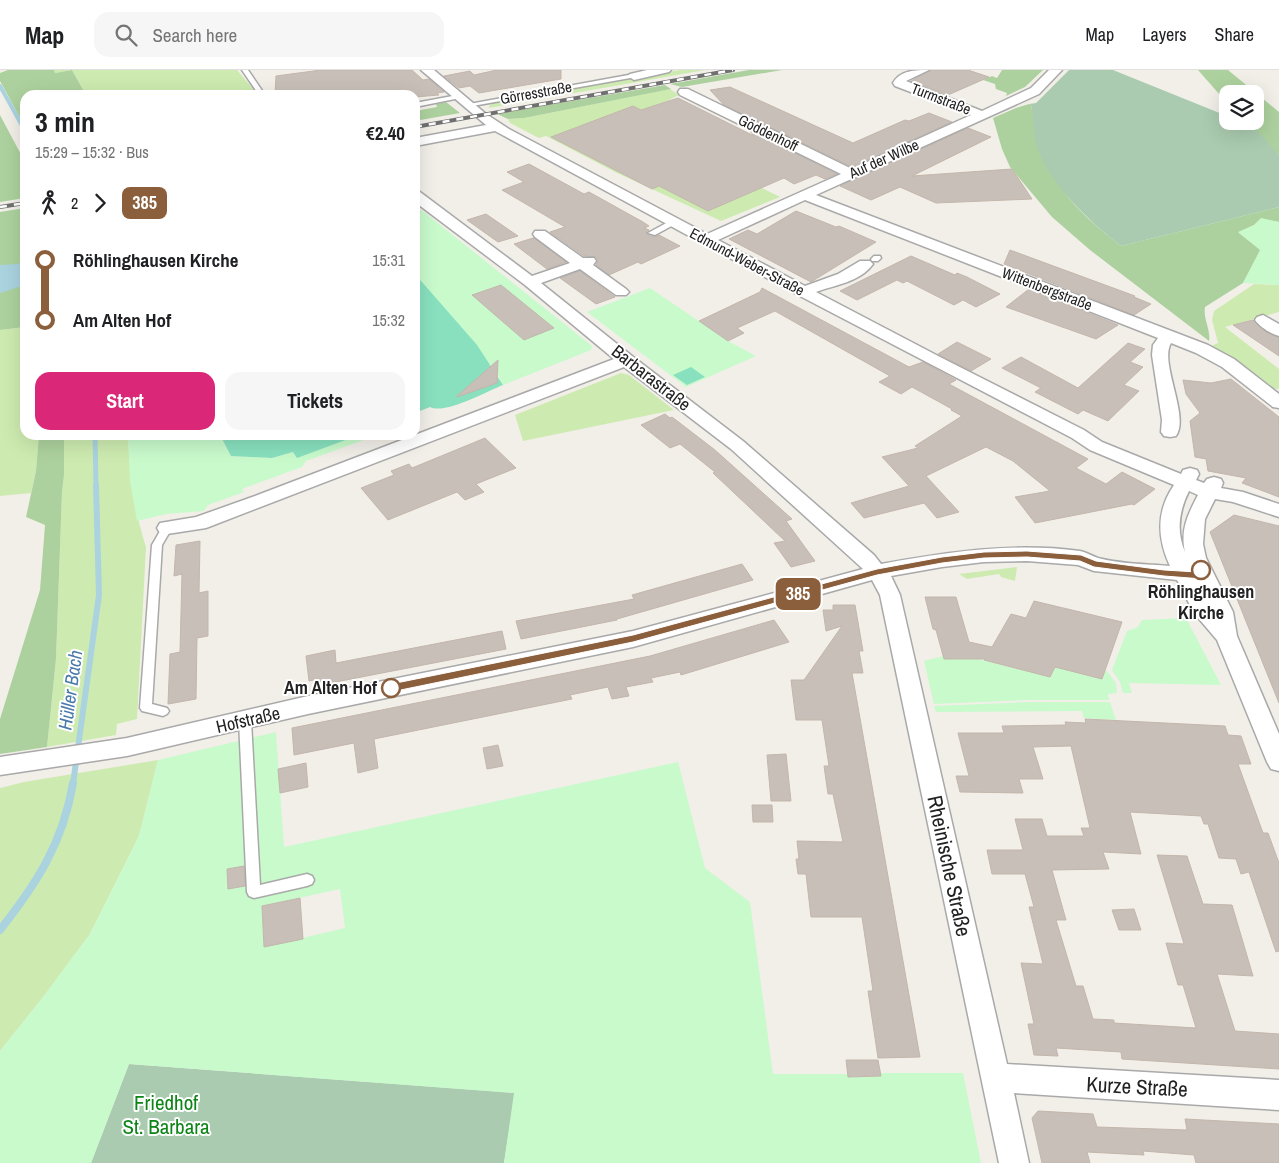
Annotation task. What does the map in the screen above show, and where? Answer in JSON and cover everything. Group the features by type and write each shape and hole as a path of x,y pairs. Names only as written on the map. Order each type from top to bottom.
{"street":[{"name":"Edmund-Weber-Straße","path":"427,70 495,127 803,292 1078,434 1096,446 1279,511"},
{"name":"Görresstraße","path":"634,76 665,70"},
{"name":"Turmstraße","path":"923,70 901,79 899,83 982,115"},
{"name":"Auf der Wilbe","path":"705,240 1035,91 1056,70"},
{"name":"Göddenhoff","path":"684,92 852,174"},
{"path":"420,141 495,127"},
{"name":"Wittenbergstraße","path":"804,195 1214,354 1276,398"},
{"name":"Barbarastraße","path":"420,199 530,282 626,360 737,445 867,560 877,572"},
{"path":"540,234 585,262 621,292"},
{"path":"895,247 912,237"},
{"path":"803,292 814,286 827,284 860,270 872,260"},
{"path":"530,282 585,262"},
{"path":"1263,320 1279,331"},
{"path":"1168,336 1161,345 1160,355 1171,420 1170,432"},
{"path":"420,439 626,360"},
{"path":"167,528 199,523 418,440"},
{"path":"1187,478 1176,494 1170,514 1170,540 1190,566 1203,611 1226,636 1279,762"},
{"path":"1190,566 1195,519 1211,488"},
{"name":"Hofstraße","path":"0,766 108,749 245,721 308,705 633,639 877,572 942,560 984,555 1027,554 1081,558 1094,564 1190,566"},
{"name":"Rheinische Straße","path":"877,572 890,594 1014,1163"},
{"name":"Kurze Straße","path":"995,1078 1279,1095"}],"lane":[{"path":"245,70 259,90"},
{"name":"Görresstraße","path":"420,105 462,101 634,76"},
{"path":"652,233 673,222"},
{"path":"163,711 146,708 157,545 167,528"},
{"path":"245,721 254,892 307,880"}],"green space":[{"path":"8,70 54,70 55,73 72,70 83,90 20,90 20,118 0,81 0,73"},
{"path":"54,70 72,70 55,73"},
{"path":"72,70 237,70 254,90 83,90"},
{"path":"680,70 705,70 489,108 495,102 647,76 655,77 655,74"},
{"path":"749,70 782,70 682,87 670,84"},
{"path":"1002,70 1043,70 1025,87 1006,96 1007,93 996,89 995,84 983,80 992,76 997,78"},
{"path":"1069,70 1113,70 1219,113 1219,130 1256,130 1279,155 1279,207 1121,246 1085,215 1051,175 1037,147 1031,105 1029,104 1036,103"},
{"path":"1198,70 1228,70 1246,85 1219,85 1219,94"},
{"path":"665,85 671,89 524,118 508,119 497,114"},
{"path":"670,89 679,95 663,103 763,152 724,169 780,197 721,221 615,172 546,136 539,138 510,123 508,119 524,118"},
{"path":"1264,100 1279,112 1279,155 1255,130 1264,130"},
{"path":"446,102 460,113 420,120 420,110 437,107 436,104"},
{"path":"1029,104 1031,105 1047,157 1066,194 1088,219 1121,246 1279,207 1279,222 1261,219 1239,233 1261,250 1243,283 1205,307 1209,341 1090,250 1052,217 1010,167 1002,149 993,118"},
{"path":"0,115 20,153 20,199 0,202"},
{"path":"20,209 20,328 0,330 0,212"},
{"path":"420,209 592,346 591,350 503,385 497,373 420,280"},
{"path":"1261,218 1279,222 1279,285 1243,283 1260,250 1238,232 1254,225"},
{"path":"420,280 477,345 503,385 455,405 437,409 430,407 420,411"},
{"path":"1254,284 1279,285 1279,312 1225,327 1279,369 1279,389 1267,388 1209,347 1218,343 1212,320 1214,311"},
{"path":"650,288 728,341 756,356 686,387 587,312"},
{"path":"20,328 20,440 39,440 36,471 31,493 0,496 0,330"},
{"path":"691,367 705,377 687,385 673,375"},
{"path":"621,373 629,375 674,410 523,441 515,415"},
{"path":"39,440 64,440 56,659 47,747 0,754 0,719 40,590 45,525 26,517 36,471"},
{"path":"64,440 128,440 133,492 146,547 137,719 117,724 116,735 47,747 56,659"},
{"path":"128,440 223,440 231,456 272,458 293,452 297,457 345,440 363,440 306,461 302,467 242,489 244,492 208,505 204,511 166,514 137,521 130,481"},
{"path":"223,440 346,440 297,458 293,452 272,458 231,456"},
{"path":"1017,567 1015,581 1001,577 999,574 967,579 959,574"},
{"path":"1186,618 1221,685 1129,683 1132,693 1123,693 1120,682 1112,670 1127,631 1138,627 1142,620"},
{"path":"943,656 944,659 966,659 966,656 1050,677 1055,667 1102,679 1105,671 1107,671 1116,683 1117,693 1108,694 1109,700 1031,700 934,704 924,661"},
{"path":"1031,702 1110,702 1116,720 1084,718 1082,711 936,712 934,706"},
{"path":"276,732 284,847 678,762 705,868 750,902 773,1074 848,1074 849,1077 880,1076 880,1073 963,1073 981,1163 504,1163 514,1093 129,1064 91,1163 0,1163 0,1051 90,934 139,836 158,760","holes":["340,889 345,928 264,947 262,906"]},
{"path":"158,760 139,836 90,934 0,1051 0,788 24,782"},
{"name":"Friedhof St. Barbara","path":"129,1064 515,1093 504,1163 91,1163"}],"water":[{"path":"20,263 20,287 0,293 0,265"}],"building":[{"path":"321,70 412,70 423,80 429,79 444,92 437,93 439,95 420,97 420,90 275,90 276,76"},
{"path":"497,70 561,70 561,79 479,93 470,86 459,88 444,76 470,71 474,75"},
{"path":"931,70 968,70 989,77 948,95 911,81"},
{"path":"730,87 853,143 905,120 909,121 929,113 952,122 852,167 724,105 710,90"},
{"path":"678,98 754,136 750,131 837,174 825,179 816,175 794,184 784,178 708,211 659,186 652,189 551,137 633,106 641,110"},
{"path":"968,128 991,137 912,176 1012,169 1032,199 936,203 900,187 871,200 840,186"},
{"path":"529,164 584,194 589,192 643,222 649,226 644,228 649,230 646,232 647,235 654,237 659,235 680,246 641,264 638,262 609,275 596,265 598,261 596,257 584,256 550,232 565,227 502,190 524,182 507,172"},
{"path":"796,211 836,227 839,226 876,242 811,282 729,239 748,230 757,234"},
{"path":"486,214 518,236 498,242 467,220"},
{"path":"534,238 566,262 547,269 514,244"},
{"path":"1010,250 1135,296 1151,304 1134,315 1004,264"},
{"path":"911,256 955,275 957,273 967,277 1000,294 976,307 963,300 954,305 907,281 903,283 897,280 857,300 840,291"},
{"path":"580,271 615,297 596,304 560,278"},
{"path":"501,285 554,328 524,340 472,295"},
{"path":"762,288 909,367 923,362 956,380 949,384 1088,459 1076,468 1106,484 1122,472 1155,489 1134,505 1035,523 1015,497 1050,491 1013,461 986,447 926,476 959,512 937,518 924,503 864,518 851,503 909,486 882,457 918,448 915,446 962,416 912,387 901,394 879,382 890,376 775,311 737,328 744,333 728,341 699,321 760,292"},
{"path":"1029,289 1118,325 1096,339 1006,307"},
{"path":"1253,320 1265,331 1279,338 1279,356 1233,325"},
{"path":"957,342 991,359 971,371 938,354"},
{"path":"1128,343 1145,349 1130,362 1143,367 1124,385 1139,391 1108,421 1083,410 1078,414 1035,392 1041,388 1002,368 1021,357 1078,388"},
{"path":"498,360 497,383 457,397 457,396"},
{"path":"1231,379 1279,417 1279,497 1242,483 1246,478 1208,471 1206,459 1195,457 1190,421 1200,413 1186,394 1183,380 1211,383"},
{"path":"665,414 670,418 672,417 715,450 792,519 786,521 815,561 791,567 774,543 785,541 713,473 715,472 680,444 670,448 641,425"},
{"path":"485,438 516,468 476,484 484,492 465,500 457,492 388,520 361,488 394,475 391,471 409,464 412,468"},
{"path":"1234,515 1279,526 1279,703 1210,532"},
{"path":"200,541 199,593 208,591 208,636 197,638 196,699 168,704 170,654 180,652 182,574 174,576 176,545"},
{"path":"742,564 753,580 617,620 521,639 516,621 634,599 632,595"},
{"path":"925,597 956,597 969,642 992,647 1011,614 1026,618 1034,601 1122,622 1102,679 1055,667 1050,677 985,659 944,659 936,630 933,629"},
{"path":"833,605 855,605 863,651 859,651 863,673 852,673 920,1057 878,1058 868,991 873,991 862,917 811,917 806,874 798,874 796,859 799,859 797,841 843,842 833,794 828,794 824,766 829,766 822,720 796,720 791,680 804,680 842,626 826,631 823,610 833,610"},
{"path":"774,620 789,642 681,675 680,672 651,678 653,682 626,687 629,696 612,699 608,687 570,695 572,699 374,739 378,768 358,773 354,743 294,755 292,728 650,656"},
{"path":"502,631 506,649 320,685 319,679 309,681 306,656 335,650 336,663"},
{"path":"1085,719 1225,726 1228,735 1241,736 1251,764 1238,764 1263,833 1268,833 1279,863 1279,951 1276,952 1249,872 1241,874 1236,859 1219,858 1208,824 1204,824 1201,816 1130,812 1141,854 1103,852 1109,869 1052,870 1066,920 1056,920 1076,986 1083,986 1093,1019 1114,1020 1114,1023 1196,1028 1183,985 1178,985 1166,943 1184,944 1157,855 1187,856 1203,904 1232,905 1253,976 1217,974 1235,1031 1279,1034 1279,1069 1122,1059 1121,1052 1056,1048 1058,1056 1034,1055 1028,1024 1034,1024 1021,963 1043,964 1029,907 1034,907 1025,874 992,874 987,850 1023,850 1015,819 1042,819 1047,836 1084,836 1081,828 1090,828 1071,746 1033,747 1043,779 1019,779 1023,793 960,792 956,776 969,776 958,733 1004,733 1002,726 1066,725 1065,722 1086,723"},
{"path":"498,745 503,766 487,769 483,748"},
{"path":"786,754 791,801 771,801 767,755"},
{"path":"306,763 308,787 280,793 278,769"},
{"path":"752,805 772,805 773,822 753,822"},
{"path":"244,866 245,886 228,889 227,869"},
{"path":"300,898 303,939 264,947 262,906"},
{"path":"1134,909 1141,930 1119,930 1112,910"},
{"path":"846,1060 878,1060 881,1076 848,1077"},
{"path":"1038,1111 1093,1114 1097,1127 1187,1130 1185,1119 1279,1124 1279,1163 1196,1163 1194,1155 1143,1151 1144,1155 1087,1152 1090,1163 1042,1163 1032,1118"}],"waterway":[{"name":"Hüller Bach","path":"0,86 20,122"},
{"name":"Hüller Bach","path":"95,440 96,486"},
{"name":"Hüller Bach","path":"73,784 99,595 96,485"},
{"name":"Hüller Bach","path":"0,930 26,896 47,861 63,825 73,783"}],"railway":[{"path":"420,126 733,70"},
{"path":"0,207 20,204"}],"bus line":[{"name":"385","path":"391,688 633,639 877,572 942,560 984,555 1027,554 1081,558 1094,564 1164,573 1203,575 1201,570"}],"place":[{"name":"Röhlinghausen Kirche","path":"1201,570"},
{"name":"Am Alten Hof","path":"391,688"}]}
